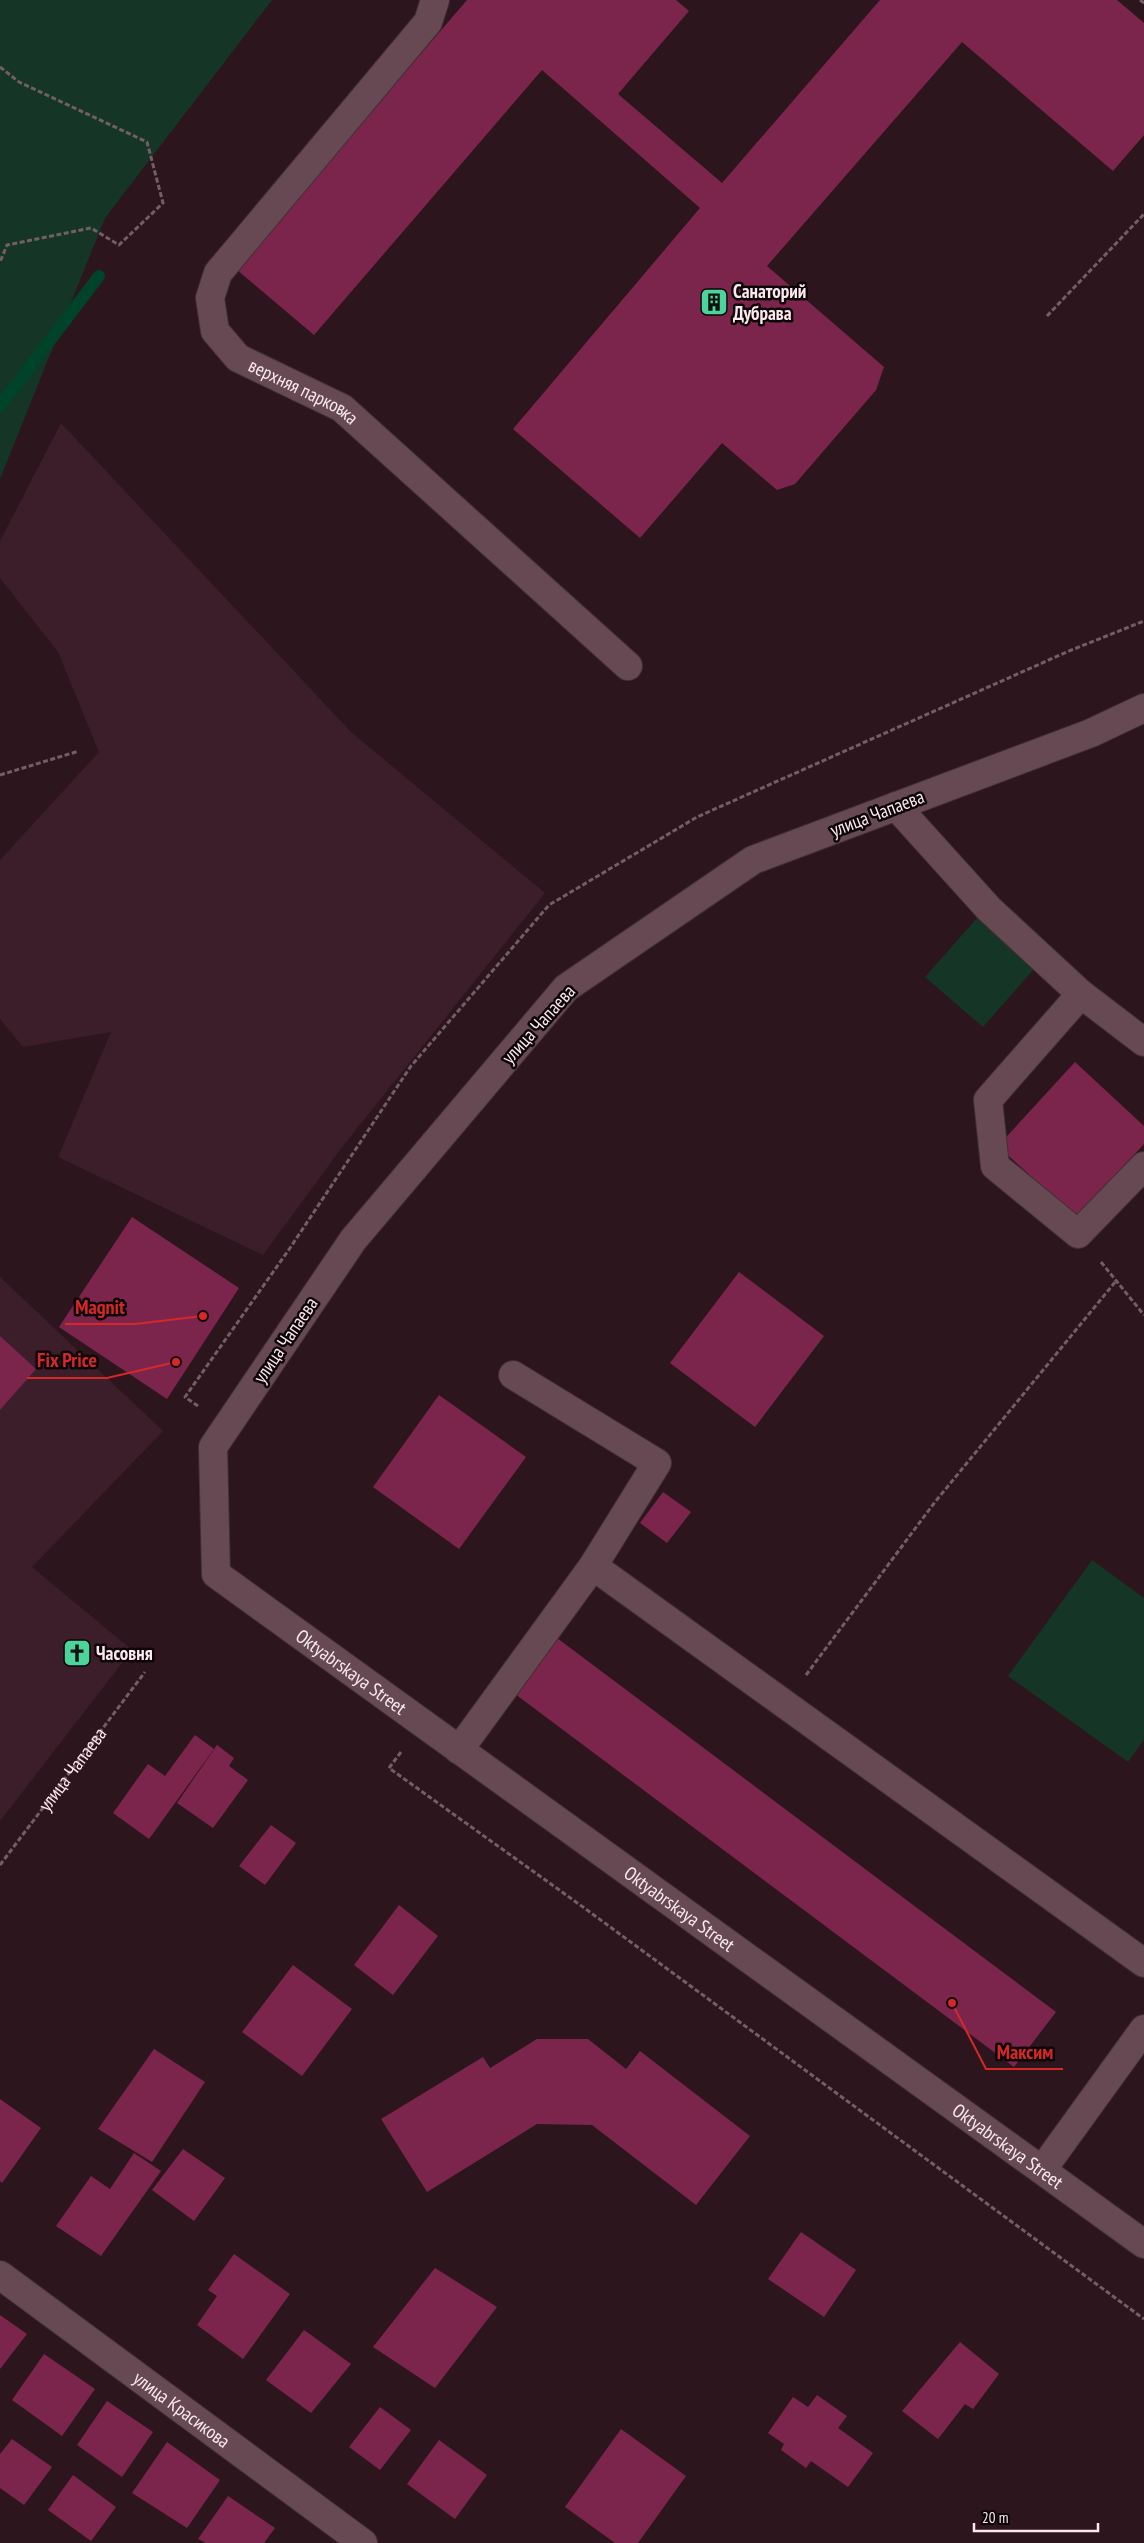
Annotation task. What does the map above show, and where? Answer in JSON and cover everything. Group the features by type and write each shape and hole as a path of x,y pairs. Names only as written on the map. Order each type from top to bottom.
{"street":[{"name":"верхняя парковка","path":"435,0 428,22 218,273 210,298 215,331 238,358 342,408 628,666"},
{"name":"улица Чапаева","path":"216,1574 213,1447 353,1240 566,988 753,860 1090,733 1144,708"},
{"path":"896,806 989,909 1081,994 1144,1042"},
{"path":"1081,994 988,1100 995,1166 1078,1234 1144,1166"},
{"path":"459,1750 592,1566 656,1463 513,1375"},
{"path":"592,1566 1144,1963"},
{"name":"Oktyabrskaya Street","path":"216,1574 1144,2244"},
{"path":"1042,2170 1144,2029"},
{"name":"улица Красикова","path":"0,2275 364,2543"}],"path":[{"path":"1140,0 1144,3"},
{"path":"0,67 19,82 147,142 163,203 119,245 91,228 7,245 0,262"},
{"path":"1047,316 1144,214"},
{"path":"0,775 79,751"},
{"path":"1078,1234 1144,1314"},
{"path":"784,1704 935,1502 1116,1281"},
{"name":"улица Чапаева","path":"0,1865 145,1672"},
{"path":"423,1723 389,1768 583,1907 1144,2319"}],"shaded area":[{"path":"61,423 352,733 545,893 343,1146 263,1255 58,1157 111,1032 23,1047 0,1019 0,860 99,752 58,652 0,578 0,541"},
{"path":"0,1277 163,1431 32,1567 132,1650 0,1821"}],"green space":[{"path":"0,0 272,0 105,218 0,479"},
{"path":"977,918 1035,968 983,1027 925,977"},
{"path":"1092,1560 1144,1598 1144,1740 1128,1762 1008,1676"}],"building":[{"name":"Санаторий Дубрава","path":"467,0 676,0 689,11 618,94 722,183 880,0 1117,0 1144,23 1144,135 1113,171 962,42 767,266 884,367 876,390 795,484 777,490 722,443 640,538 513,429 700,208 542,70 314,335 236,269"},
{"path":"1075,1062 1144,1126 1144,1144 1076,1218 998,1146"},
{"path":"132,1217 239,1288 167,1399 59,1327"},
{"path":"739,1272 824,1336 755,1427 670,1363"},
{"path":"0,1336 36,1369 0,1410"},
{"path":"439,1395 526,1457 459,1549 373,1487"},
{"path":"663,1492 691,1512 667,1543 640,1523"},
{"path":"557,1638 1056,2012 1014,2067 515,1694"},
{"path":"195,1735 214,1749 149,1839 113,1813 148,1764 165,1776"},
{"path":"217,1745 234,1758 229,1766 248,1780 213,1828 177,1803"},
{"path":"271,1825 296,1843 265,1885 239,1866"},
{"path":"399,1905 438,1936 393,1995 354,1965"},
{"path":"293,1965 352,2009 302,2076 242,2032"},
{"path":"537,2039 588,2039 626,2069 640,2051 750,2136 696,2205 592,2125 537,2124 427,2192 381,2119 483,2057 490,2068"},
{"path":"154,2049 205,2082 152,2162 98,2129"},
{"path":"0,2099 41,2128 2,2183 0,2181"},
{"path":"183,2149 225,2178 194,2221 152,2190"},
{"path":"134,2153 161,2171 101,2256 56,2226 91,2176 110,2189"},
{"path":"801,2232 856,2270 824,2317 768,2279"},
{"path":"234,2254 290,2294 243,2359 197,2325 217,2296 208,2290"},
{"path":"435,2268 497,2307 435,2388 373,2347"},
{"path":"0,2315 27,2334 0,2369"},
{"path":"304,2330 351,2364 311,2413 266,2380"},
{"path":"960,2342 999,2374 973,2409 965,2404 938,2439 902,2411"},
{"path":"44,2354 95,2389 62,2436 12,2400"},
{"path":"817,2395 847,2416 838,2428 873,2453 848,2487 811,2461 806,2468 781,2450 784,2444 768,2433 793,2397 808,2407"},
{"path":"107,2401 153,2432 122,2477 77,2445"},
{"path":"380,2407 411,2430 380,2470 349,2447"},
{"path":"621,2429 686,2476 638,2543 615,2543 565,2507"},
{"path":"12,2439 52,2467 24,2505 0,2488 0,2454"},
{"path":"439,2440 487,2475 455,2519 407,2484"},
{"path":"167,2442 220,2480 187,2528 132,2493"},
{"path":"73,2475 116,2507 91,2541 48,2510"},
{"path":"228,2496 275,2528 264,2543 206,2543 198,2539"}],"waterway":[{"path":"0,406 99,276"}],"place":[{"name":"Санаторий Дубрава","path":"714,302"},
{"name":"Magnit","path":"203,1316"},
{"name":"Fix Price","path":"176,1362"},
{"name":"Часовня","path":"77,1653"},
{"name":"Максим","path":"952,2003"}]}
